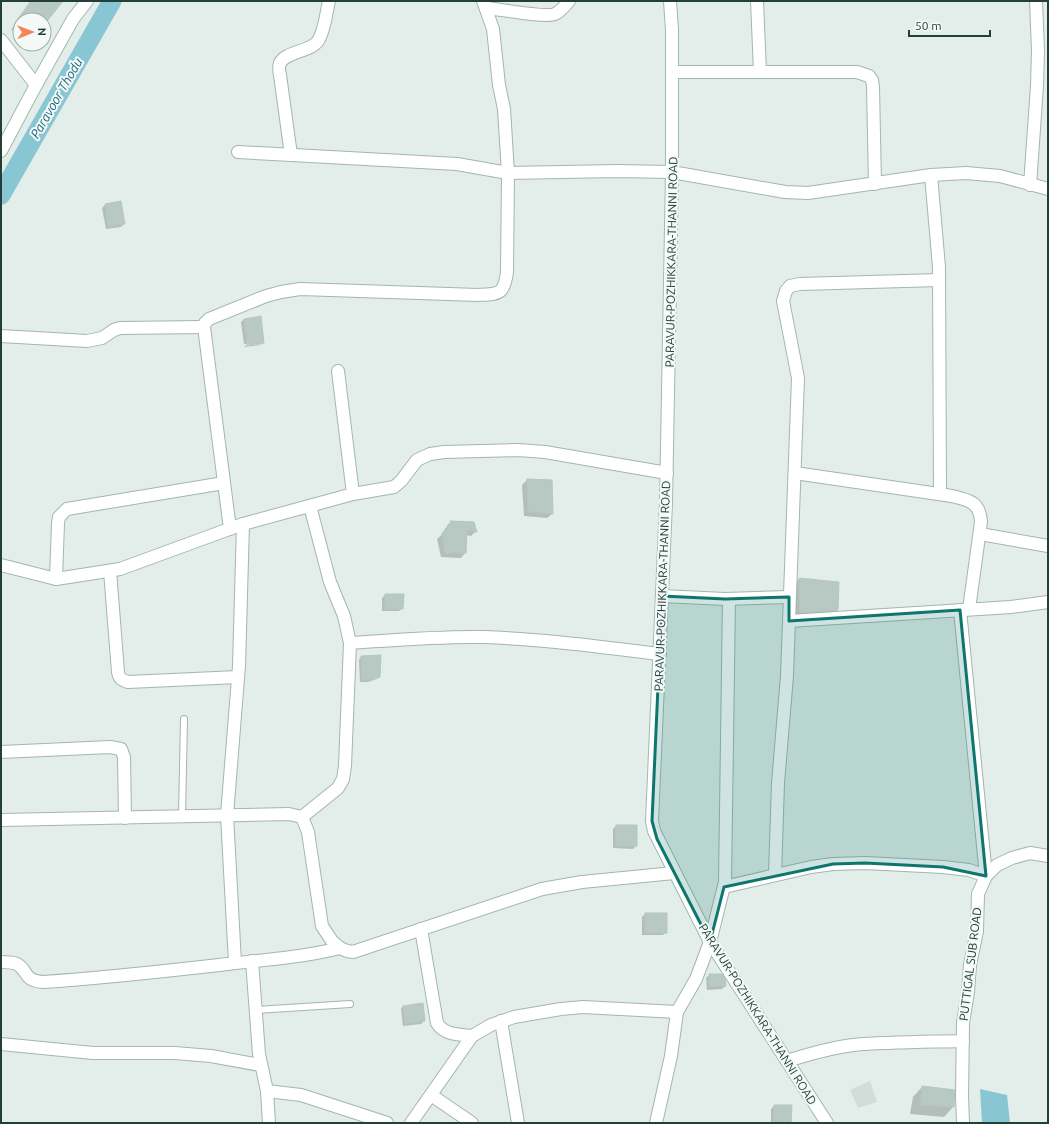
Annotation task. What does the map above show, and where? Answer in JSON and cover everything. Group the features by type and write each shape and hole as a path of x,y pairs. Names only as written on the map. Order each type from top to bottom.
{"street":[{"path":"2,148 73,19 87,1"},
{"path":"291,155 280,76 280,62 290,55 314,46 319,40 329,1"},
{"path":"230,529 204,327 205,323 209,319 266,296 281,292 300,290 478,295 501,292 505,285 507,272 508,173 504,109 499,85 493,29 484,4 541,14 553,14 564,8 569,1"},
{"name":"PARAVUR-POZHIKKARA-THANNI ROAD","path":"670,1 672,30 672,172 667,473 652,821 657,839 710,942 827,1123"},
{"path":"757,1 760,72"},
{"path":"1030,185 1037,86 1038,50 1036,1"},
{"path":"1,40 36,85"},
{"path":"672,72 857,72 869,76 872,80 873,87 875,184"},
{"path":"238,152 457,164 508,173 617,171 672,172 785,192 808,193 931,175 966,173 1000,176 1048,189"},
{"path":"931,175 939,280 940,494"},
{"path":"775,875 778,783 787,676 798,378 783,301 786,291 790,286 800,284 939,280"},
{"path":"1,336 87,341 102,338 120,328 204,327"},
{"path":"338,371 353,494"},
{"path":"1,565 56,579 120,569 243,524 353,494 394,487 401,481 417,460 430,454 444,452 518,450 545,452 667,473"},
{"path":"724,887 775,875 833,864 865,863 943,867 969,870 986,876 965,609 980,534 981,522 980,513 977,506 967,500 940,494 795,473"},
{"path":"56,579 59,516 67,509 224,483"},
{"path":"302,818 338,788 343,779 345,766 350,643 344,616 330,582 310,506"},
{"path":"235,963 227,815 238,677 243,524"},
{"path":"980,534 1048,546"},
{"path":"110,571 118,672 119,677 122,680 128,682 238,677"},
{"path":"662,596 730,599 789,597"},
{"path":"656,1123 671,1056 677,1012 696,979 710,942 726,874 730,599"},
{"path":"789,621 1011,607 1048,602"},
{"path":"350,643 435,637 484,637 550,641 660,654"},
{"path":"1,752 110,747 121,749 124,757 125,818"},
{"path":"1,820 289,814 302,818 308,832 322,926 332,941 340,948 353,952 542,889 582,882 674,873"},
{"name":"PUTTIGAL SUB ROAD","path":"963,1123 963,1024 970,965 976,931 978,894 986,876 997,865 1012,858 1030,853 1048,856"},
{"path":"421,929 437,1023 441,1029 446,1032 472,1036"},
{"path":"1,962 16,963 29,978 35,981 43,982 94,979 305,955 340,948"},
{"path":"252,961 260,1065 266,1091 269,1123"},
{"path":"411,1123 472,1036 491,1025 514,1017 583,1007 677,1012"},
{"path":"501,1021 518,1123"},
{"path":"787,1061 819,1051 852,1046 900,1042 962,1041"},
{"path":"1,1044 93,1053 175,1053 211,1056 260,1065"},
{"path":"266,1091 301,1096 387,1123"},
{"path":"431,1095 472,1123"}],"lane":[{"path":"182,816 184,720"},
{"path":"256,1010 350,1004"}],"highlighted area":[{"path":"662,596 725,599 789,597 789,621 960,610 986,876 943,867 865,863 833,864 724,887 710,942 657,839 652,821"}],"shaded area":[{"path":"870,1081 877,1102 858,1108 850,1090"}],"water":[{"path":"980,1089 1007,1095 1010,1123 982,1123"}],"building":[{"path":"31,1 63,1 52,15 52,12 23,12"},
{"path":"121,201 125,224 108,227 105,204"},
{"path":"261,316 264,343 247,345 244,319"},
{"path":"527,479 552,480 553,514 528,512"},
{"path":"450,521 474,522 477,532 467,530 466,553 445,553 442,533 449,527 448,524 451,524"},
{"path":"799,578 839,582 838,610 800,613"},
{"path":"385,594 404,594 403,609 384,609"},
{"path":"381,655 380,677 372,680 362,680 361,656"},
{"path":"616,825 637,825 637,846 615,846"},
{"path":"645,913 667,913 667,933 645,933"},
{"path":"709,974 722,974 725,979 726,986 709,987"},
{"path":"423,1003 425,1021 405,1024 403,1006"},
{"path":"922,1086 955,1090 954,1107 920,1105"},
{"path":"774,1105 792,1105 791,1123 773,1123"}],"waterway":[{"name":"Paravoor Thodu","path":"1,195 112,1"}]}
